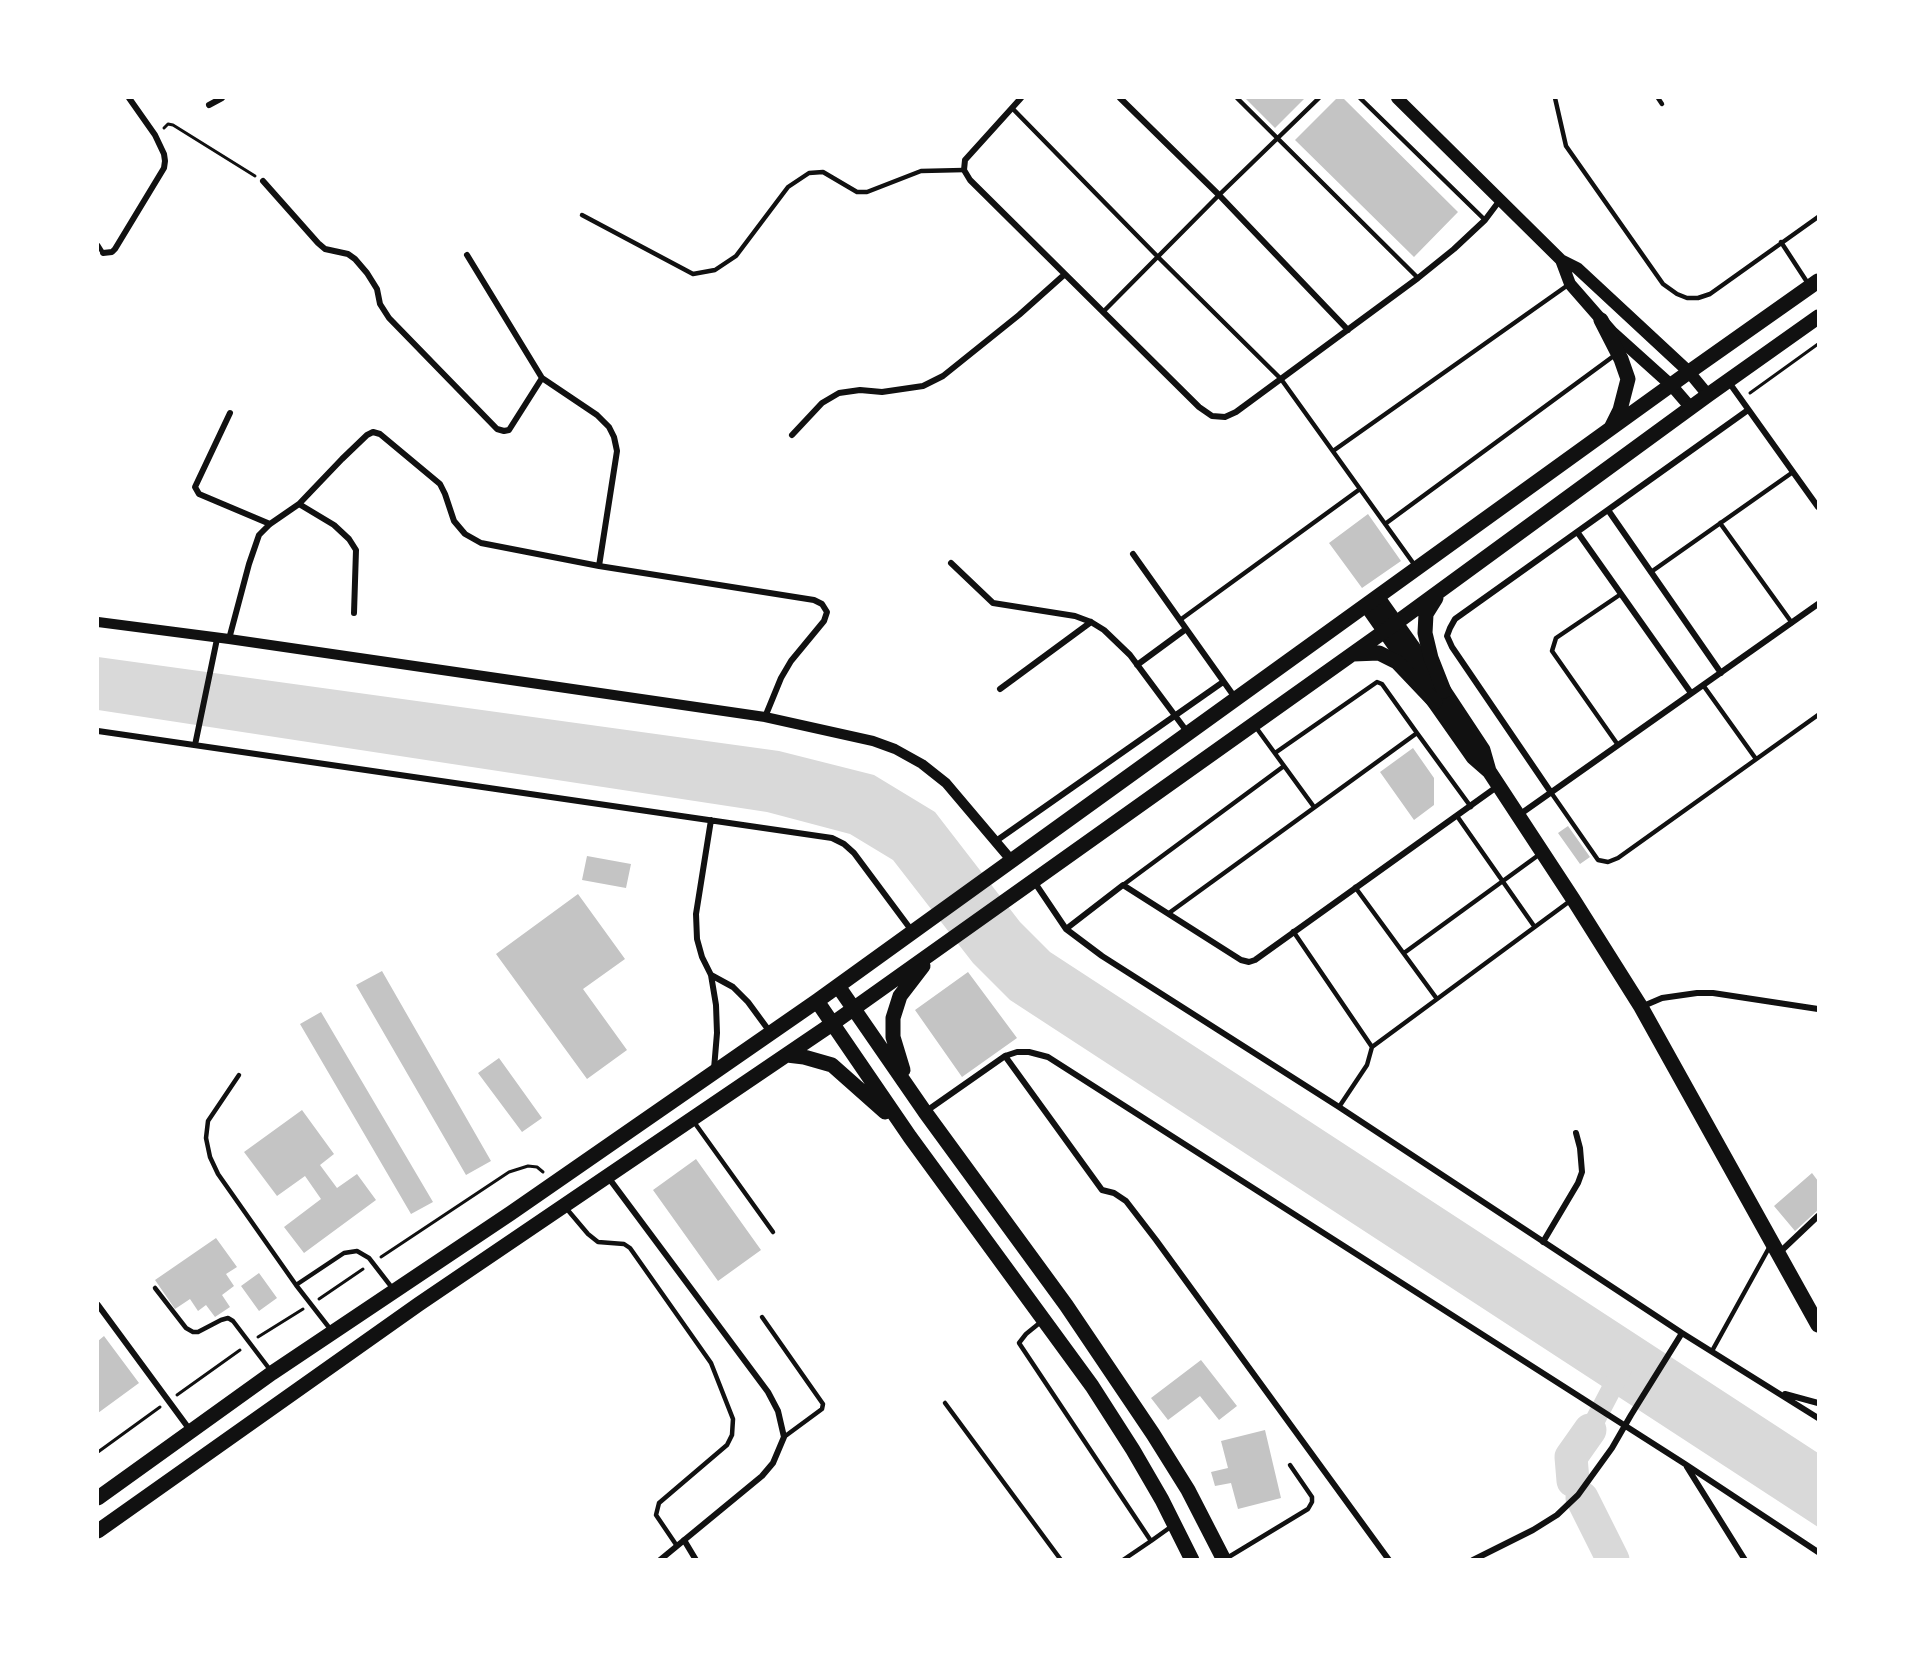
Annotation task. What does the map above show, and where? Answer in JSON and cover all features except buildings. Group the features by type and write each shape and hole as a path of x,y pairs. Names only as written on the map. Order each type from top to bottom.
{"main road":[{"path":"1397,98 1561,261 1576,268 1689,372 1708,395"},
{"path":"1561,261 1570,284 1612,332 1672,386 1691,408"},
{"path":"98,1498 272,1373 555,1183 817,1001 1814,284"},
{"path":"98,1531 409,1312 832,1024 1353,654 1818,317"},
{"path":"1602,320 1628,379 1620,410 1610,431"},
{"path":"1438,593 1426,614 1425,633 1439,696"},
{"path":"1373,602 1439,696 1473,756 1489,771 1519,815 1641,1007 1818,1325"},
{"path":"1353,654 1379,653 1397,662 1439,696"},
{"path":"913,1094 895,1047 893,1018 900,996 913,977 944,944"},
{"path":"838,986 1066,1305 1153,1434 1188,1490 1225,1560"},
{"path":"817,1001 910,1137 1092,1386 1133,1450 1192,1560"},
{"path":"787,1055 804,1056 832,1065 866,1093 910,1137"},
{"path":"394,1290 409,1312"}],"street":[{"path":"103,253 112,252 115,249 164,168 164,154 155,135 129,98"},
{"path":"209,105 222,98"},
{"path":"1021,98 965,160 964,170 970,180 1199,407 1212,416 1225,417 1236,412 1418,278 1485,220 1500,201"},
{"path":"1120,98 1219,195 1348,330"},
{"path":"263,181 324,249 348,254 355,259 367,273 376,289 380,304 389,318 497,429 508,430 542,378"},
{"path":"467,255 542,378 597,415 609,427 614,437 617,451 599,567"},
{"path":"792,435 822,403 839,393 860,390 882,392 923,386 943,376 1019,315 1065,274"},
{"path":"1728,381 1818,507"},
{"path":"1550,791 1452,647 1447,636 1450,628 1455,620 1748,410"},
{"path":"230,413 195,487 199,494 270,524"},
{"path":"229,639 259,535 270,524 299,504 373,432 380,434 440,484 454,521 465,534 481,543 599,567 814,600 822,604 827,612 824,621 791,661 781,678 765,717"},
{"path":"299,504 334,525 350,539 356,550 354,613"},
{"path":"1608,510 1721,673"},
{"path":"1578,532 1691,693"},
{"path":"1133,554 1236,700"},
{"path":"951,563 993,603 1075,616 1104,630 1122,646 1188,734"},
{"path":"1519,815 1818,604"},
{"path":"98,622 765,717 873,741 895,749 922,764 946,783 996,841 1009,863"},
{"path":"1000,688 1091,622"},
{"path":"1137,665 1186,629"},
{"path":"195,745 217,639"},
{"path":"996,841 1223,682"},
{"path":"98,731 832,838 844,844 854,853 912,931"},
{"path":"1066,929 1123,885 1241,960 1249,962 1255,960 1355,886 1498,786"},
{"path":"711,820 696,914 697,939 702,957 711,975 716,1005 717,1033 714,1071"},
{"path":"1028,884 1066,929 1102,956 1339,1107 1682,1333 1818,1418"},
{"path":"711,975 733,987 748,1002 771,1033"},
{"path":"1641,1007 1662,998 1713,993 1818,1009"},
{"path":"926,1112 1005,1056 1017,1052 1029,1052 1048,1057 1262,1196 1414,1290 1685,1464 1818,1552"},
{"path":"1005,1056 1102,1190 1126,1201 1150,1232 1389,1560"},
{"path":"1544,1242 1582,1172 1576,1132"},
{"path":"607,1177 768,1392 778,1411 784,1437 773,1463 762,1476 660,1560"},
{"path":"1775,1247 1818,1216"},
{"path":"98,1305 191,1430"},
{"path":"1473,1560 1533,1530 1557,1515 1578,1495 1598,1470 1682,1333"},
{"path":"1779,1392 1818,1403"},
{"path":"1685,1464 1745,1560"},
{"path":"684,1540 696,1560"}],"lane":[{"path":"1238,98 1418,278"},
{"path":"1103,312 1319,98"},
{"path":"1360,98 1485,220"},
{"path":"1555,98 1566,146 1663,284 1677,294 1687,298 1698,298 1710,294 1818,217"},
{"path":"1658,98 1662,104"},
{"path":"1012,108 1281,379 1418,569"},
{"path":"582,215 693,274 715,270 736,256 788,187 809,173 824,171 857,192 867,192 921,171 964,170"},
{"path":"1781,242 1814,284"},
{"path":"98,245 103,253"},
{"path":"1333,451 1570,284"},
{"path":"1385,524 1618,353"},
{"path":"1651,572 1792,472"},
{"path":"1180,620 1360,489"},
{"path":"1720,523 1792,623"},
{"path":"1618,745 1552,651 1556,638 1621,594"},
{"path":"1275,753 1377,682 1382,684 1471,807"},
{"path":"1703,685 1756,759"},
{"path":"1550,791 1598,860 1608,862 1618,858 1818,715"},
{"path":"1254,724 1314,807"},
{"path":"1169,913 1417,733"},
{"path":"1123,885 1284,766"},
{"path":"1458,816 1534,926"},
{"path":"1404,953 1543,852"},
{"path":"1355,886 1437,999"},
{"path":"1339,1107 1367,1065 1372,1047 1573,899"},
{"path":"1293,931 1372,1047"},
{"path":"239,1075 208,1121 206,1138 210,1157 218,1174 332,1332"},
{"path":"692,1119 773,1232"},
{"path":"564,1206 598,1242 624,1244 630,1248 711,1363 733,1419 732,1435 727,1445 658,1503 656,1515 677,1546"},
{"path":"1712,1351 1775,1247"},
{"path":"296,1285 344,1253 357,1251 369,1258 394,1290"},
{"path":"155,1288 186,1328 193,1332 198,1332 228,1318 233,1321 272,1373"},
{"path":"762,1317 823,1404 822,1408 784,1437"},
{"path":"1044,1319 1018,1342 1150,1541"},
{"path":"945,1403 1061,1560"},
{"path":"1225,1560 1308,1509 1312,1497 1290,1465"},
{"path":"1123,1560 1174,1524"}],"path":[{"path":"155,135 168,124 173,125 263,181"},
{"path":"1742,400 1818,344"},
{"path":"98,1452 250,1342 311,1304 508,1172 520,1167 537,1167 555,1183"}],"shaded area":[{"path":"98,657 779,751 874,775 935,812 1020,922 1050,952 1818,1453 1818,1527 1010,1000 973,963 893,860 850,834 767,812 98,710"}],"waterway":[{"path":"1590,1430 1622,1369"},
{"path":"1573,1481 1571,1457 1590,1430"},
{"path":"1582,1498 1613,1560"}]}
